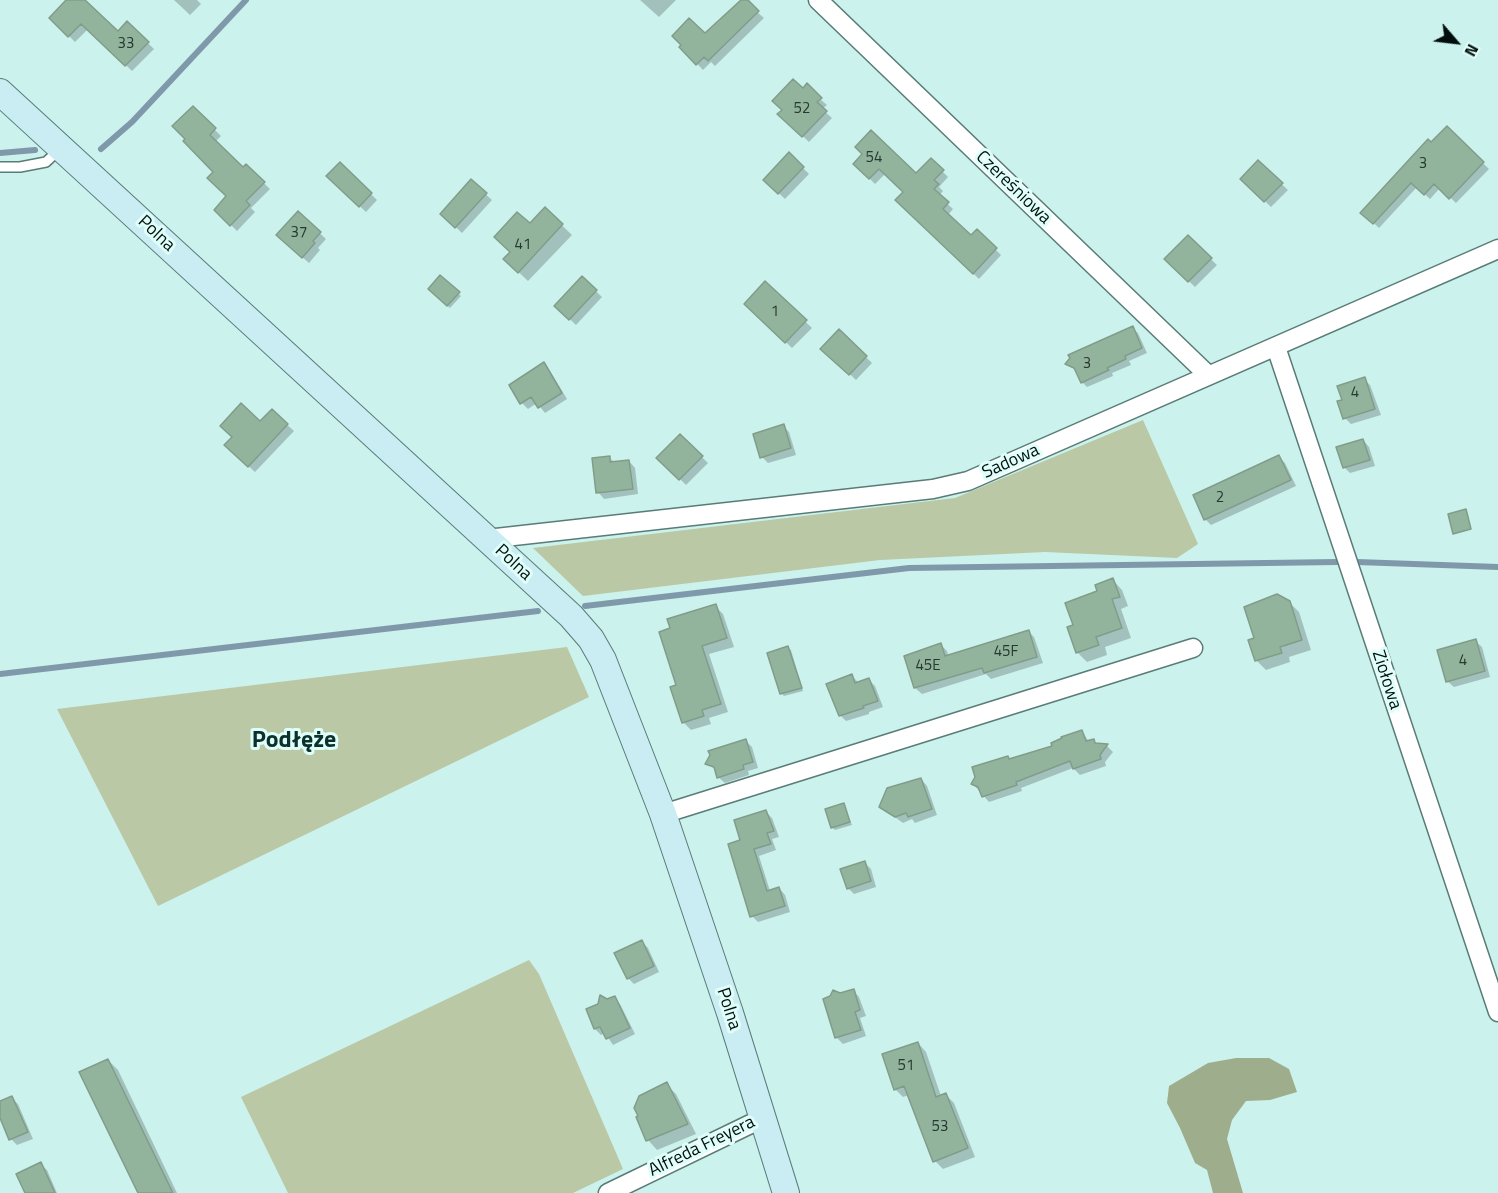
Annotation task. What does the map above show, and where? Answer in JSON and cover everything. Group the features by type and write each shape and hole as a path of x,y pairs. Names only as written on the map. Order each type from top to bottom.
{"street":[{"name":"Czereśniowa","path":"818,0 1208,375"},
{"name":"Polna","path":"0,92 487,538 571,616 591,639 603,660 663,814 786,1193"},
{"name":"Sadowa","path":"487,538 933,489 968,481 1498,249"},
{"name":"Ziołowa","path":"1276,347 1498,1009"},
{"path":"663,814 1193,648"},
{"name":"Alfreda Freyera","path":"608,1193 763,1118"}],"lane":[{"path":"0,167 20,167 46,162 61,147"}],"green space":[{"path":"1143,420 1198,544 1177,558 1045,552 880,560 583,596 533,548 955,498"},
{"path":"567,647 589,697 158,906 57,709"},
{"path":"529,960 539,974 623,1169 573,1193 288,1193 241,1097"},
{"path":"1236,1058 1269,1058 1289,1069 1297,1092 1270,1100 1246,1101 1232,1120 1227,1139 1243,1193 1213,1193 1207,1170 1195,1163 1167,1103 1169,1086 1208,1063"}],"building":[{"path":"66,0 85,0 118,31 127,21 149,42 125,66 81,24 68,37 49,18"},
{"path":"741,0 748,0 759,11 708,61 704,57 696,65 672,36 689,18 705,33"},
{"path":"793,79 803,88 807,83 822,98 817,102 827,111 802,137 777,114 782,110 772,101"},
{"path":"193,106 216,128 210,135 243,167 246,164 265,182 246,201 250,205 230,226 214,210 226,196 207,178 213,172 172,126"},
{"path":"1447,126 1484,162 1449,199 1434,184 1424,195 1411,183 1373,224 1360,213 1428,139 1431,142"},
{"path":"871,130 916,173 931,158 944,170 934,180 939,184 934,189 949,202 943,209 971,235 977,229 997,248 973,274 895,200 903,192 879,169 869,179 853,164 862,154 855,147"},
{"path":"789,152 804,167 778,194 763,180"},
{"path":"1258,160 1283,183 1264,202 1240,179"},
{"path":"340,162 372,193 359,207 326,176"},
{"path":"471,179 487,193 455,228 440,214"},
{"path":"545,207 563,224 518,273 503,259 510,252 494,237 517,212 530,223"},
{"path":"298,211 321,232 302,258 276,235"},
{"path":"1188,235 1212,258 1188,282 1164,259"},
{"path":"440,275 460,292 447,306 428,289"},
{"path":"582,276 597,290 569,320 554,306"},
{"path":"765,281 807,320 785,343 744,304"},
{"path":"1133,326 1142,348 1107,368 1109,370 1081,383 1074,368 1065,364 1070,358 1068,355"},
{"path":"839,329 867,356 849,375 820,349"},
{"path":"544,362 562,393 538,408 531,397 520,404 509,385"},
{"path":"1365,377 1375,409 1343,419 1337,401 1342,400 1337,386"},
{"path":"241,403 260,421 272,409 288,424 248,467 224,445 232,437 220,426"},
{"path":"784,424 791,448 760,458 753,434"},
{"path":"680,434 703,456 679,480 656,458"},
{"path":"1363,439 1370,460 1343,468 1336,447"},
{"path":"1279,455 1291,480 1204,520 1193,495"},
{"path":"610,456 610,462 629,460 633,489 596,493 592,458"},
{"path":"1466,509 1471,529 1453,534 1448,514"},
{"path":"1113,578 1120,597 1112,599 1122,628 1096,637 1099,645 1076,653 1067,627 1073,625 1065,603 1097,591 1095,585"},
{"path":"1277,594 1290,601 1302,640 1280,647 1282,653 1255,661 1248,640 1254,638 1244,607"},
{"path":"716,604 727,638 702,646 721,704 702,710 704,716 682,723 670,687 676,685 659,632 670,628 667,619"},
{"path":"1029,630 1037,657 984,673 982,668 914,688 904,656 941,643 945,656"},
{"path":"1476,639 1485,671 1446,682 1437,650"},
{"path":"788,646 802,688 780,694 767,653"},
{"path":"852,674 855,683 869,678 878,701 839,716 826,684"},
{"path":"1082,730 1086,741 1094,739 1095,743 1108,744 1100,755 1101,759 1073,769 1070,761 1016,782 1017,785 982,797 978,787 971,784 975,777 972,767 1052,746 1051,743 1061,737"},
{"path":"746,739 753,762 743,765 744,769 717,778 714,767 705,764 710,755 708,751"},
{"path":"921,778 932,809 908,817 906,813 895,817 879,807 887,788"},
{"path":"844,803 850,822 831,828 825,809"},
{"path":"766,810 774,831 767,833 771,844 754,849 767,891 779,887 785,906 750,917 728,844 740,840 734,820"},
{"path":"865,861 871,881 847,889 840,869"},
{"path":"642,940 654,966 627,979 614,953"},
{"path":"854,989 860,1010 855,1012 861,1030 835,1038 823,999 830,996 833,990 840,993"},
{"path":"600,995 607,999 615,996 630,1028 606,1039 600,1027 594,1029 586,1009 598,1004"},
{"path":"918,1042 936,1097 946,1093 968,1148 933,1162 904,1086 894,1090 882,1054"},
{"path":"108,1059 173,1193 138,1193 79,1072"},
{"path":"667,1082 688,1124 646,1141 634,1108 639,1096"},
{"path":"12,1096 28,1132 9,1140 0,1118 0,1101"},
{"path":"41,1162 55,1193 25,1193 16,1174"}],"waterway":[{"path":"101,149 132,122 246,0"},
{"path":"0,153 35,150"},
{"path":"585,606 909,568 1337,562"},
{"path":"1357,562 1498,567"},
{"path":"0,674 538,611"}],"district":[{"name":"Podłęże","path":"294,741"}]}
